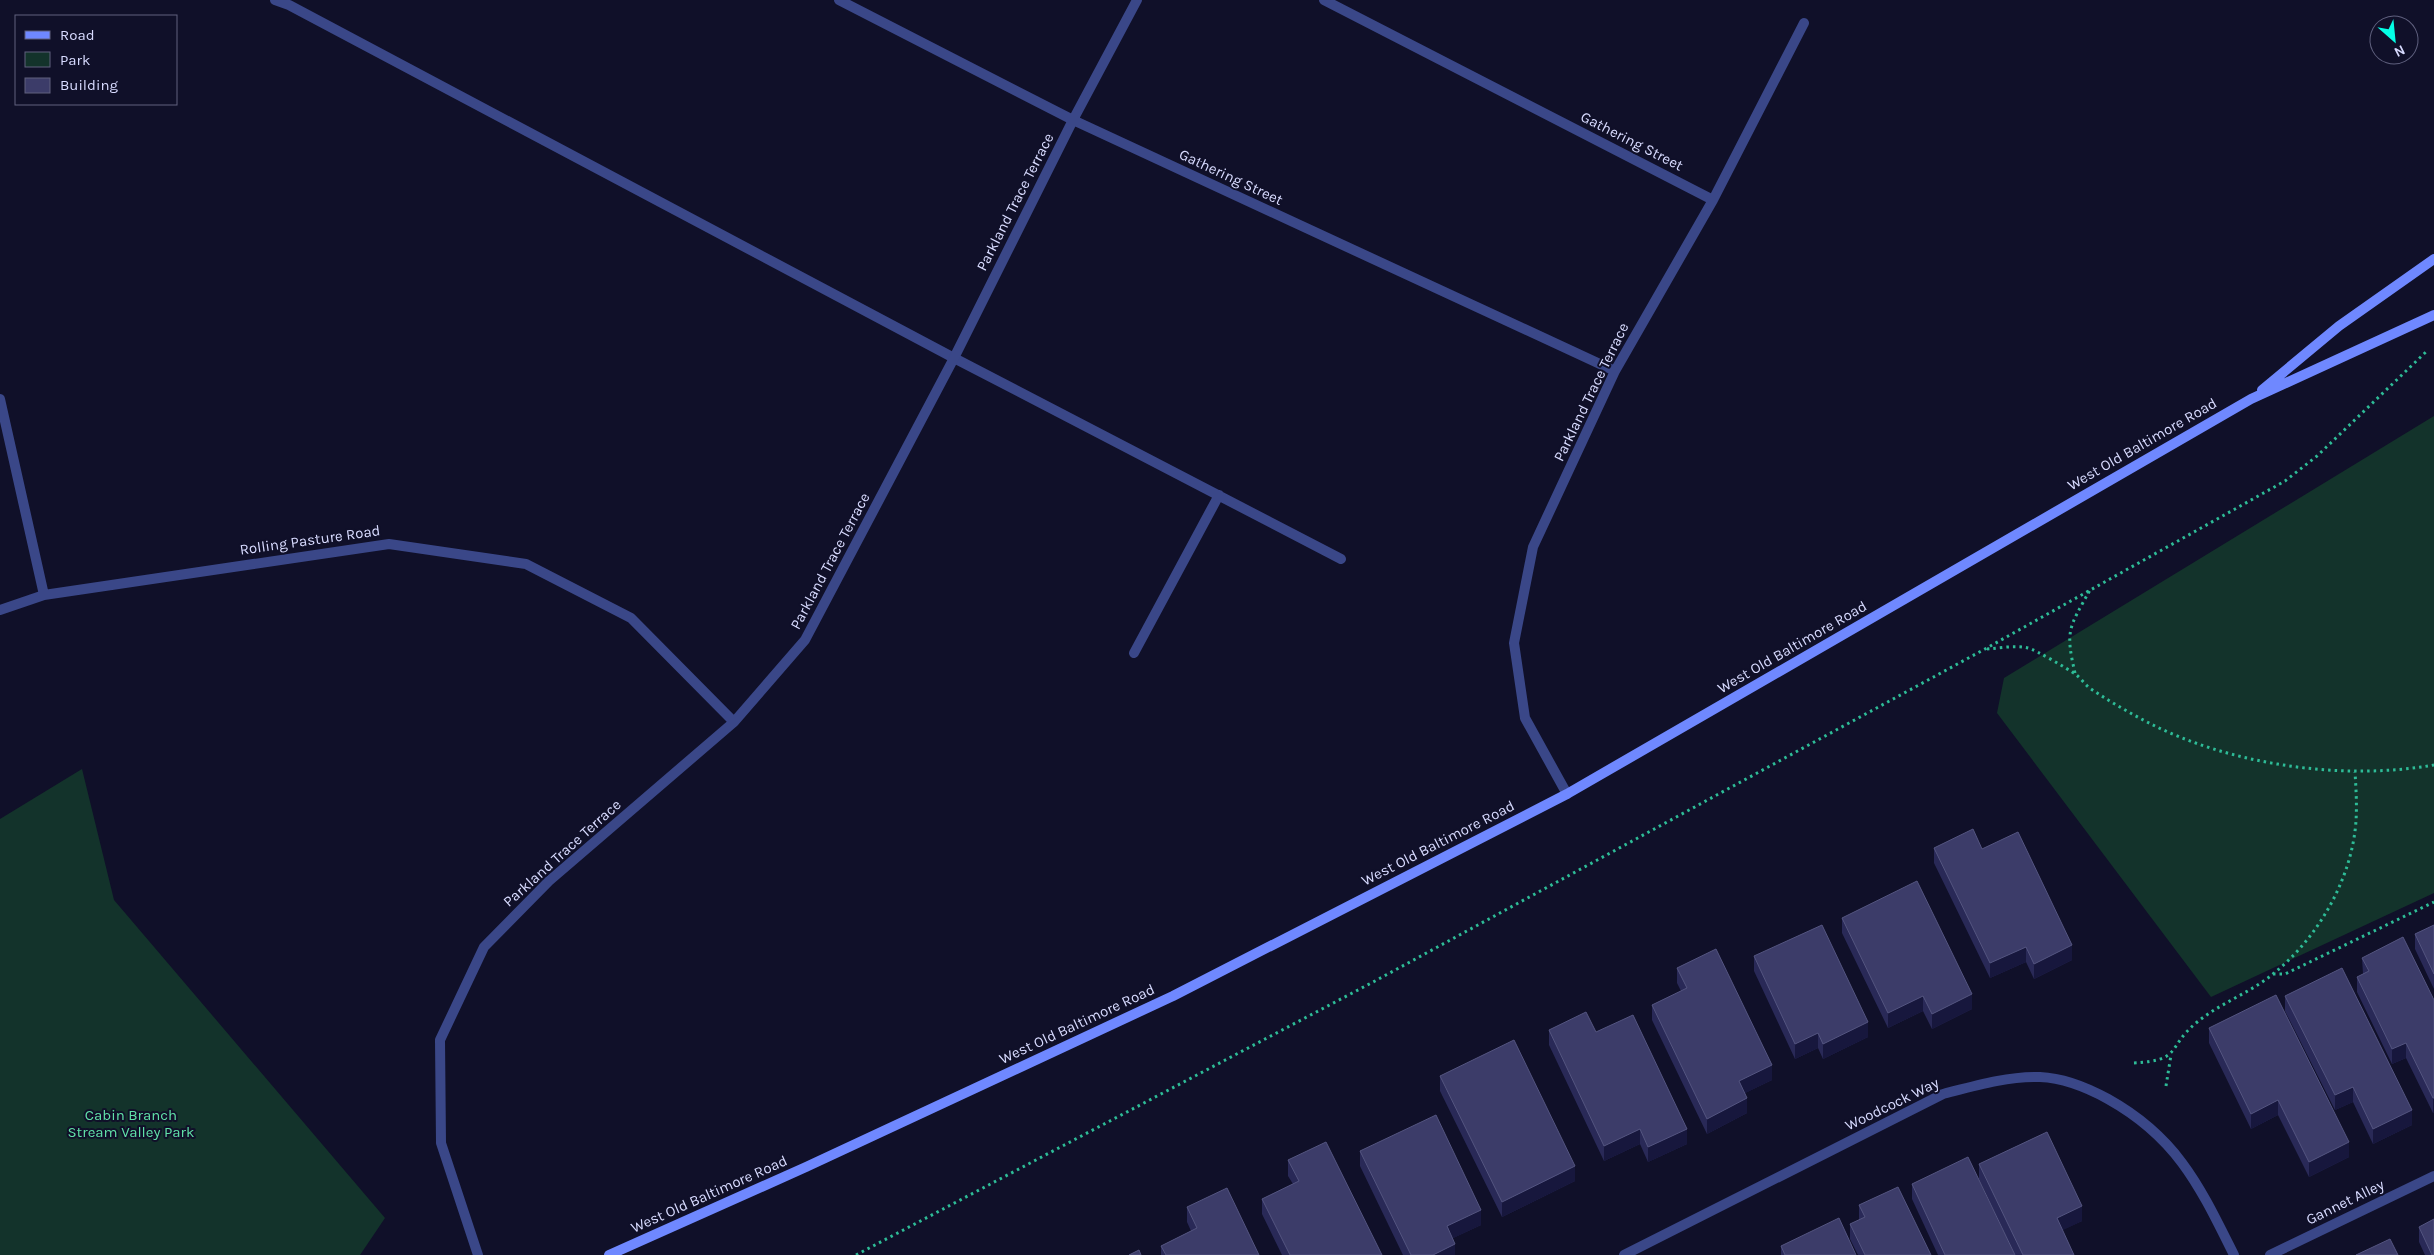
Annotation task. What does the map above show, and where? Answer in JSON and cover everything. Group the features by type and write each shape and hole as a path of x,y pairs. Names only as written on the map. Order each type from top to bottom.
{"street":[{"path":"275,0 290,3 954,358 1341,559"},
{"name":"Gathering Street","path":"839,0 1073,120 1615,371"},
{"name":"Parkland Trace Terrace","path":"478,1255 441,1143 440,1040 484,947 548,881 734,722 805,640 954,358 1073,120 1137,0"},
{"name":"Gathering Street","path":"1324,0 1712,200"},
{"name":"Parkland Trace Terrace","path":"1566,794 1525,718 1514,643 1533,547 1615,371 1712,200 1804,24"},
{"name":"West Old Baltimore Road","path":"2251,399 2339,326 2434,259"},
{"name":"West Old Baltimore Road","path":"609,1255 806,1167 1173,996 1566,794 2251,399 2434,315"},
{"path":"0,399 44,595"},
{"path":"1134,652 1219,496"},
{"name":"Rolling Pasture Road","path":"0,610 44,595 389,544 526,564 631,618 734,722"},
{"name":"Woodcock Way","path":"1624,1255 1943,1094 1992,1082 2041,1077 2087,1087 2130,1112 2170,1145 2202,1191 2234,1255"},
{"name":"Gannet Alley","path":"2270,1255 2434,1176"}],"path":[{"path":"856,1255 1375,981 1985,649 2285,481 2317,456 2434,346"},
{"path":"2075,674 2068,646 2070,626 2090,590"},
{"path":"1985,649 2029,648 2075,674 2090,688 2148,723 2211,748 2256,761 2314,769 2355,772 2410,770 2434,765"},
{"path":"2134,1063 2158,1061 2172,1054 2196,1023 2273,974 2308,938 2328,910 2351,853 2356,821 2355,772"},
{"path":"2273,974 2285,974 2434,902"},
{"path":"2166,1086 2172,1054"}],"green space":[{"path":"2434,416 2434,893 2211,997 1997,713 2004,678"},
{"name":"Cabin Branch Stream Valley Park","path":"82,769 114,900 385,1218 360,1255 0,1255 0,819"}],"building":[{"path":"1973,829 1982,849 2018,832 2072,945 2034,964 2026,947 1990,963 1934,848"},
{"path":"1917,881 1972,994 1932,1014 1923,996 1888,1013 1842,918"},
{"path":"1822,925 1868,1022 1823,1044 1818,1033 1795,1044 1754,956"},
{"path":"2434,925 2434,974 2415,934"},
{"path":"2403,937 2434,1000 2434,1098 2406,1043 2392,1049 2357,977 2369,971 2362,958"},
{"path":"1716,949 1772,1065 1739,1081 1747,1098 1707,1119 1652,1005 1687,988 1677,968"},
{"path":"2342,968 2412,1110 2373,1129 2353,1087 2335,1095 2285,996"},
{"path":"2276,995 2349,1142 2309,1162 2278,1100 2251,1114 2209,1028"},
{"path":"1586,1012 1596,1032 1633,1015 1687,1129 1648,1147 1640,1129 1604,1146 1549,1030"},
{"path":"1514,1040 1575,1166 1502,1202 1440,1076"},
{"path":"1436,1115 1481,1210 1447,1226 1455,1244 1433,1255 1411,1255 1360,1151"},
{"path":"2047,1132 2082,1206 2057,1218 2074,1255 2023,1255 1979,1164"},
{"path":"1326,1142 1382,1255 1290,1255 1262,1199 1299,1181 1288,1160"},
{"path":"1968,1157 2015,1255 1945,1255 1912,1184"},
{"path":"1898,1187 1931,1255 1865,1255 1850,1224 1865,1217 1859,1205"},
{"path":"1227,1188 1259,1255 1166,1255 1161,1246 1197,1228 1187,1207"},
{"path":"1839,1218 1856,1255 1785,1255 1781,1246"},
{"path":"2434,1219 2434,1255 2432,1255 2419,1227"},
{"path":"2390,1239 2398,1255 2356,1255"},
{"path":"1139,1250 1141,1255 1129,1255"}]}
